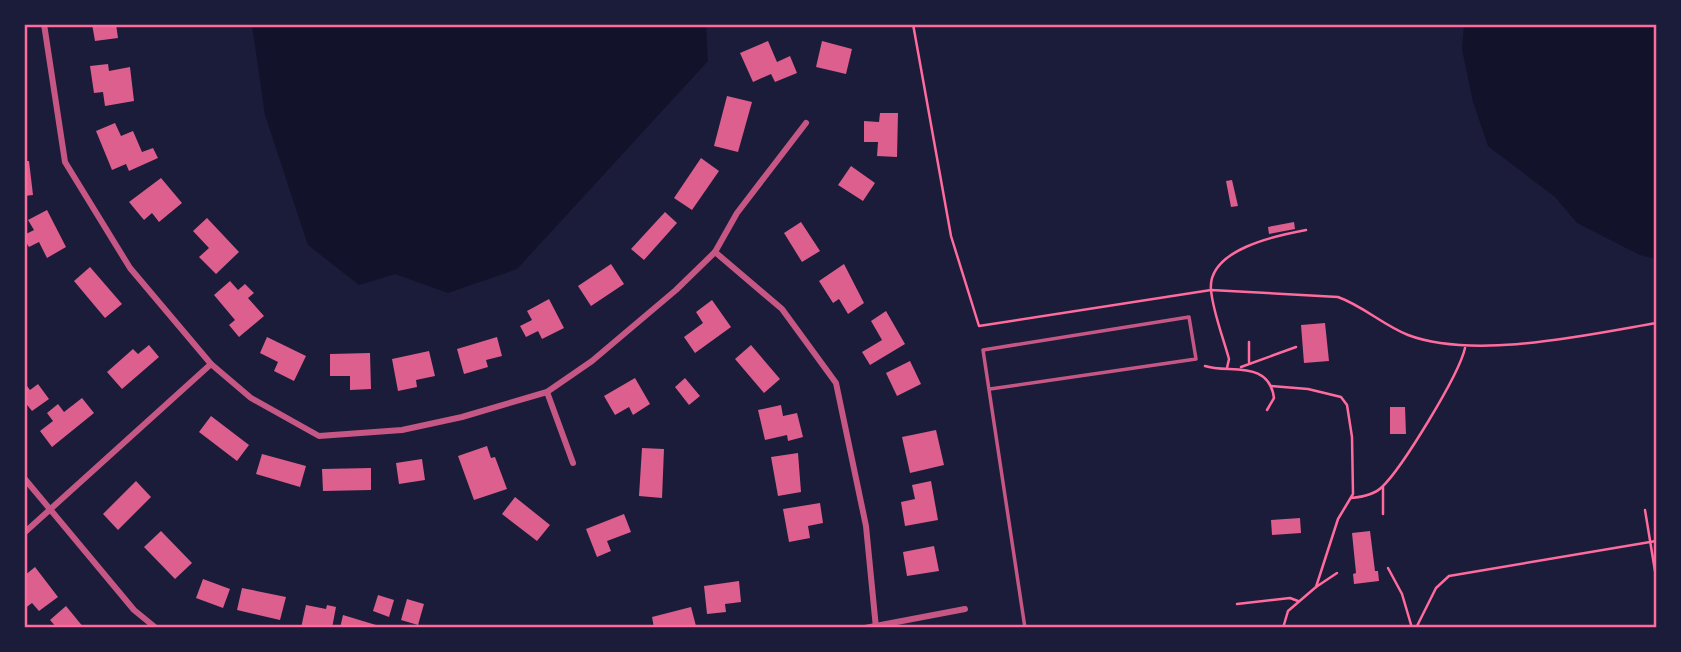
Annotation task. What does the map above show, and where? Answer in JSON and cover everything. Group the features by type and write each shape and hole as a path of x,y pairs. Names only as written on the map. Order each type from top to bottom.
{"street":[{"path":"44,24 65,162 130,268 211,364 251,398 318,436 402,430 462,417 548,392 592,361 676,290 715,252 737,213 774,169 806,123"},
{"path":"715,252 782,309 836,383 866,526 875,626"},
{"path":"24,533 211,364"},
{"path":"548,392 573,463"},
{"path":"24,478 134,610 156,628"},
{"path":"865,628 965,609"}],"lane":[{"path":"990,389 1196,359 1189,317 983,350 1026,628"}],"path":[{"path":"913,24 951,236 979,326 1211,290 1338,297 1358,304 1407,335 1465,346 1552,339 1657,323"},
{"path":"1227,368 1229,359 1211,290 1217,271 1243,246 1306,230"},
{"path":"1249,342 1249,362"},
{"path":"1205,366 1241,367 1296,346"},
{"path":"1351,498 1371,494 1383,486 1456,374 1465,346"},
{"path":"1241,367 1271,386 1322,392 1344,401 1352,438 1354,477 1351,498 1334,529 1316,587"},
{"path":"1267,410 1274,402 1271,386"},
{"path":"1383,486 1383,514"},
{"path":"1645,510 1657,577"},
{"path":"1414,628 1436,588 1449,576 1657,541"},
{"path":"1388,568 1402,594 1414,628"},
{"path":"1283,628 1288,611 1337,573"},
{"path":"1237,604 1290,598 1298,601"}],"shaded area":[{"path":"252,25 706,25 708,61 517,269 448,293 395,274 359,285 308,245 265,115"},
{"path":"1464,25 1656,25 1656,259 1640,255 1577,223 1555,197 1488,146 1473,102 1462,49"}],"building":[{"path":"92,24 116,24 118,38 95,41"},
{"path":"768,41 777,62 790,56 797,73 775,82 771,74 753,82 740,53"},
{"path":"822,41 852,49 846,74 816,67"},
{"path":"108,64 109,71 130,67 134,101 105,106 103,92 94,93 90,66"},
{"path":"727,96 752,102 738,152 714,146"},
{"path":"880,113 898,113 897,157 877,156 878,142 864,142 864,121 879,122"},
{"path":"115,123 121,136 133,131 142,152 153,148 158,158 129,171 126,164 112,170 96,131"},
{"path":"701,158 719,171 692,210 674,198"},
{"path":"24,161 29,161 33,195 24,196"},
{"path":"851,166 875,183 863,201 838,185"},
{"path":"161,178 182,203 159,222 152,213 144,220 129,202"},
{"path":"1232,180 1238,206 1231,207 1226,181"},
{"path":"47,210 66,247 47,258 39,242 29,247 24,235 34,230 28,220"},
{"path":"665,212 677,223 644,260 631,249"},
{"path":"207,218 239,252 216,274 199,257 209,248 193,231"},
{"path":"801,222 820,251 802,262 784,233"},
{"path":"1294,222 1295,229 1269,234 1268,227"},
{"path":"611,264 624,284 591,306 578,286"},
{"path":"844,264 864,303 848,314 839,299 833,303 819,281"},
{"path":"90,267 122,304 105,318 74,281"},
{"path":"230,281 238,290 245,284 254,293 248,298 264,316 239,337 229,325 235,320 214,295"},
{"path":"549,299 564,328 542,339 538,331 526,337 520,326 532,320 527,311"},
{"path":"712,300 731,327 695,353 684,337 703,323 696,312"},
{"path":"886,311 905,344 870,365 862,352 882,340 871,321"},
{"path":"1325,323 1329,361 1304,363 1301,325"},
{"path":"267,337 306,356 294,381 274,371 278,362 260,353"},
{"path":"497,337 502,356 486,360 488,367 464,374 457,349"},
{"path":"149,345 159,357 122,389 107,372 133,349 138,354"},
{"path":"751,345 780,379 764,393 735,359"},
{"path":"429,351 435,376 416,380 417,387 398,391 392,359"},
{"path":"370,353 371,389 350,390 350,376 330,376 330,354"},
{"path":"910,361 921,384 897,396 886,373"},
{"path":"635,378 650,404 633,415 629,407 615,415 604,396"},
{"path":"685,378 700,396 689,405 675,387"},
{"path":"24,382 30,390 38,384 49,399 32,411 24,401"},
{"path":"82,398 94,413 52,447 40,431 53,421 47,413 58,404 64,412"},
{"path":"781,405 783,416 797,413 803,437 788,441 787,435 765,440 758,410"},
{"path":"1390,407 1405,407 1406,434 1390,434"},
{"path":"211,416 249,445 237,461 199,432"},
{"path":"936,430 944,465 910,473 902,437"},
{"path":"487,446 491,458 495,457 507,489 474,500 458,456"},
{"path":"642,448 664,449 662,498 639,496"},
{"path":"798,453 801,492 778,496 771,457"},
{"path":"262,454 306,466 300,487 256,474"},
{"path":"422,459 425,480 399,484 396,463"},
{"path":"371,468 371,490 323,491 322,469"},
{"path":"136,481 151,497 118,530 103,514"},
{"path":"931,481 938,520 905,526 901,502 915,499 912,485"},
{"path":"515,497 550,525 537,541 502,514"},
{"path":"820,503 823,523 808,526 810,538 789,542 783,509"},
{"path":"624,514 631,532 607,541 611,551 597,557 586,529"},
{"path":"1300,518 1301,533 1272,535 1271,520"},
{"path":"161,531 192,563 175,579 144,547"},
{"path":"1370,531 1375,571 1378,571 1379,581 1354,584 1353,574 1356,573 1352,533"},
{"path":"934,546 939,571 907,576 903,552"},
{"path":"35,567 58,597 39,611 32,603 24,609 24,576"},
{"path":"203,579 230,589 223,608 196,598"},
{"path":"739,581 741,602 725,604 726,612 707,614 704,586"},
{"path":"242,588 286,597 280,620 237,610"},
{"path":"378,595 394,600 389,617 373,611"},
{"path":"407,599 424,604 418,625 401,620"},
{"path":"306,605 326,609 327,605 336,607 332,628 301,628"},
{"path":"66,606 84,628 57,628 50,620"},
{"path":"691,607 696,626 654,628 652,617"},
{"path":"343,615 376,625 375,628 340,628"}]}
